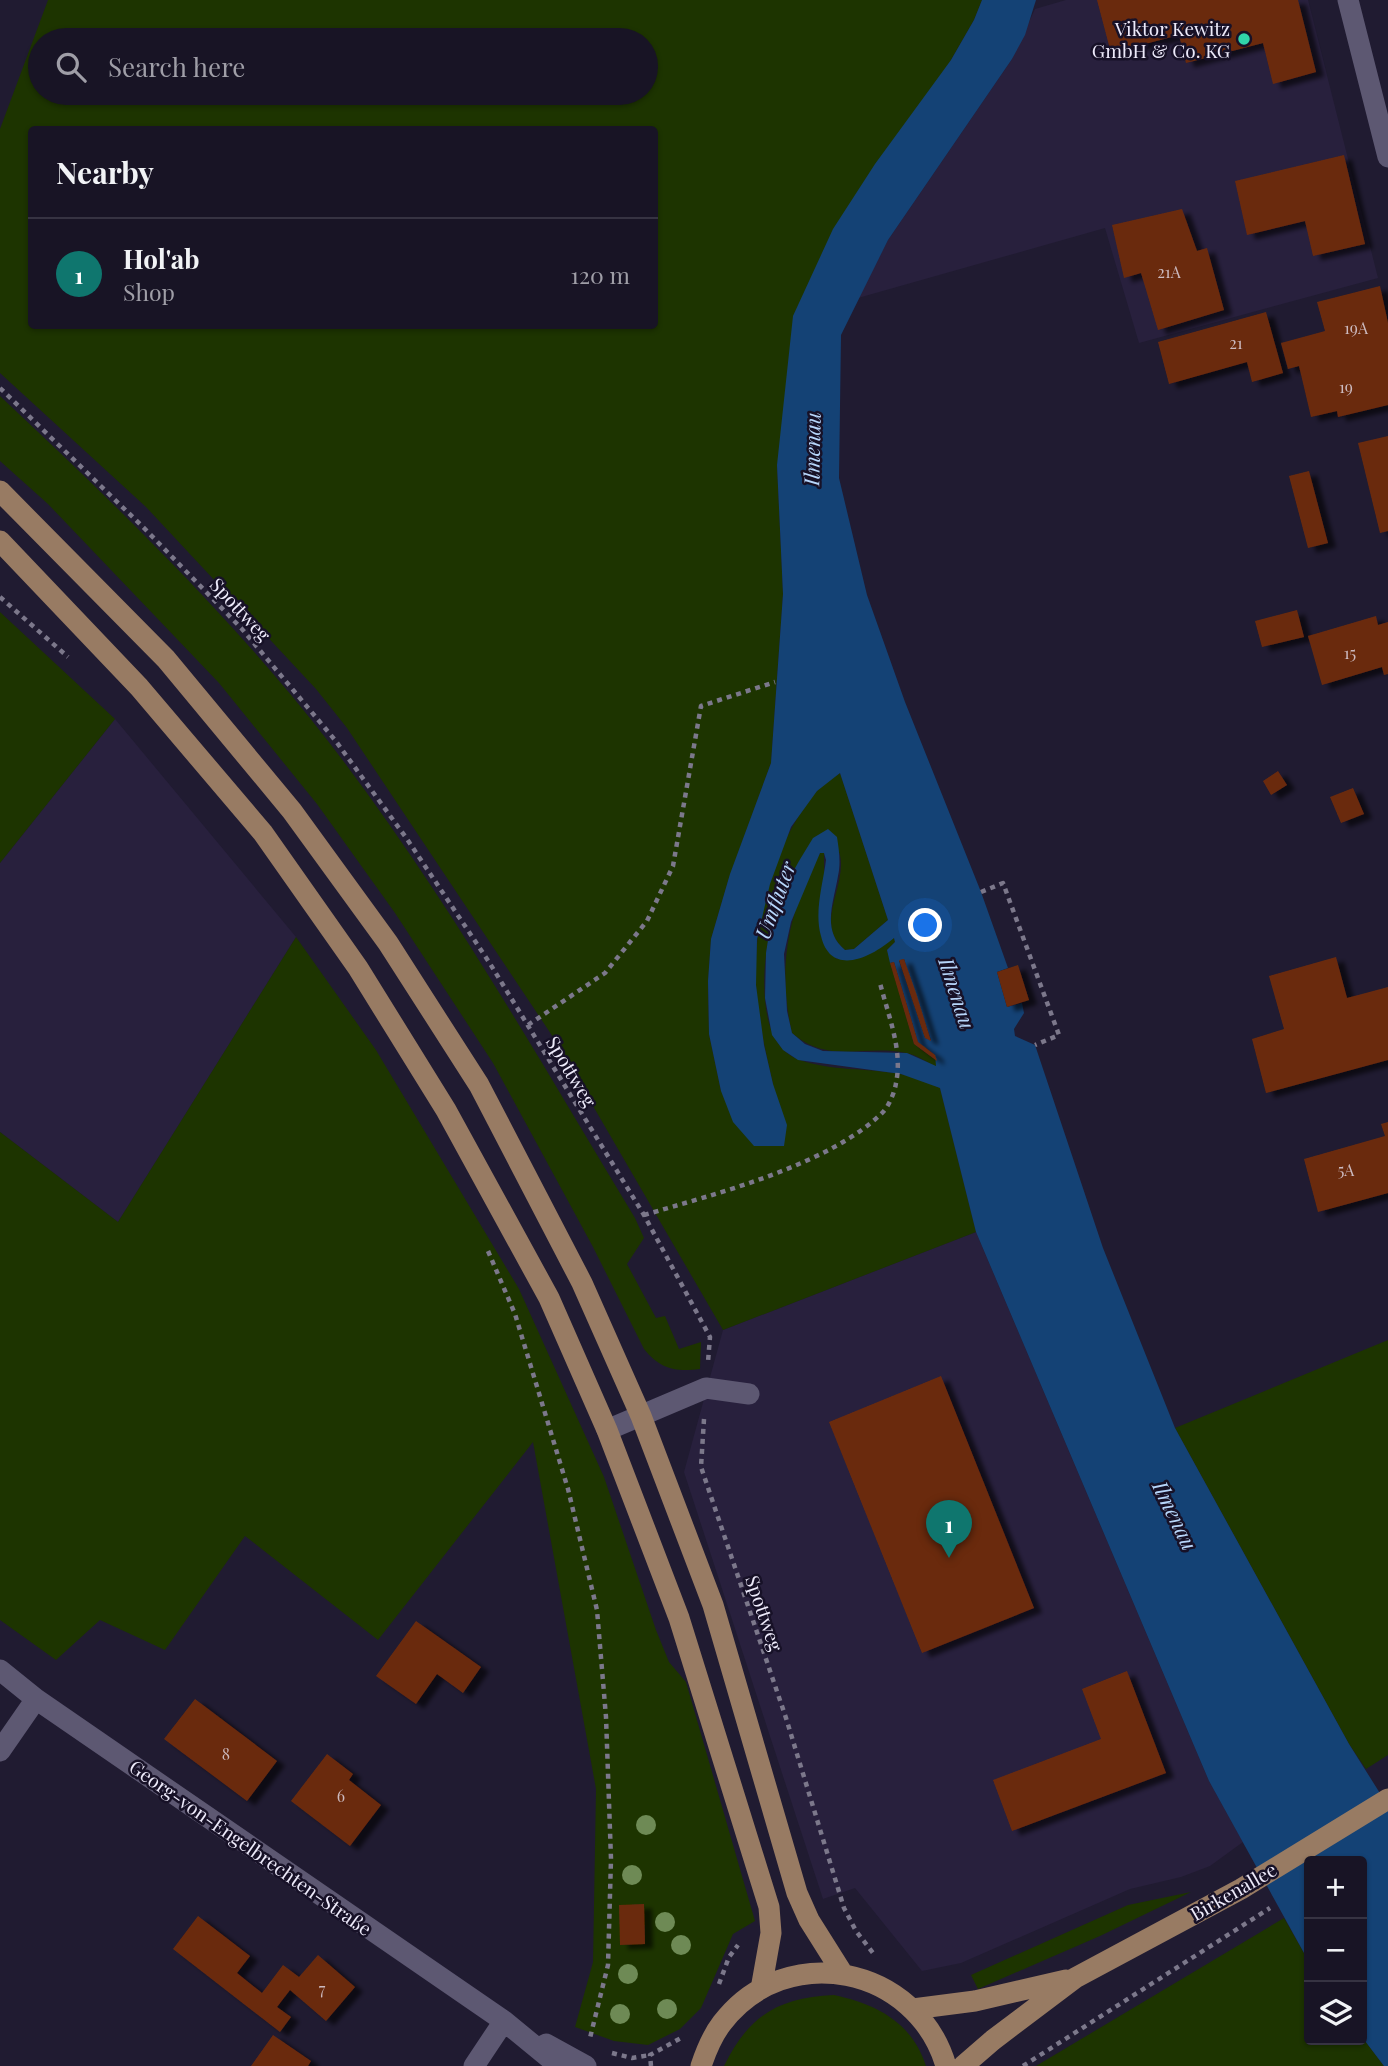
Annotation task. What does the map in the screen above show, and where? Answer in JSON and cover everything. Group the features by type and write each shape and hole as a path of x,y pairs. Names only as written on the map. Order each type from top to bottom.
{"main road":[{"path":"0,491 166,659 292,811 388,943 479,1085 582,1283 641,1416 713,1605 797,1893 809,1920 843,1974"},
{"path":"0,541 139,687 263,833 358,968 446,1110 542,1287 607,1430 679,1618 769,1907 771,1933 761,1989"},
{"name":"Birkenallee","path":"963,2066 1075,1978 1241,1889 1388,1799"},
{"path":"701,2066 708,2045 722,2023 740,2004 761,1989 796,1976 815,1973 843,1974 878,1985 913,2009 930,2029 946,2066"},
{"name":"Birkenallee","path":"913,2009 975,2001 1075,1978"}],"street":[{"path":"1348,0 1378,74 1388,157"},
{"path":"607,1430 706,1388 749,1394"},
{"name":"Georg-von-Engelbrechten-Straße","path":"0,1670 36,1699 504,2021 559,2066"},
{"path":"0,1751 36,1699"},
{"path":"474,2066 504,2021"},
{"name":"Georg-von-Engelbrechten-Straße","path":"504,2021 586,2066"}],"path":[{"name":"Spottweg","path":"0,388 136,519 242,629 335,740 407,839 489,962 644,1215 710,1337 701,1467 786,1718 844,1908"},
{"path":"0,597 68,658"},
{"path":"528,1026 605,973 647,921 673,866 701,706 775,682"},
{"path":"981,892 1003,883 1059,1035 1035,1045"},
{"path":"644,1215 729,1190 809,1160 855,1134 885,1110 896,1083 897,1046 880,983"},
{"path":"483,1239 515,1314 568,1489 597,1610 606,1717 611,1860 608,1965 588,2042 597,2046"},
{"path":"1023,2066 1247,1922"},
{"path":"605,2050 632,2057 650,2055"}],"shaded area":[{"path":"1066,0 1308,0 1378,278 1139,343 1105,228 858,298 888,240 1012,59 1035,9"},
{"path":"115,719 296,937 118,1222 0,1132 0,863"},
{"path":"976,1232 1209,1781 1243,1842 1210,1866 1181,1877 1130,1889 961,1963 922,1971 855,1888 823,1899 684,1472 723,1330"}],"green space":[{"path":"48,0 982,0 951,60 777,465 783,594 771,763 729,878 711,939 708,984 709,1034 721,1091 773,1084 757,997 756,959 763,908 769,883 788,835 818,790 840,773 888,920 854,949 845,950 836,940 831,917 841,867 839,852 828,829 784,890 770,930 764,982 766,1008 772,1031 783,1049 800,1060 824,1066 905,1075 940,1088 976,1232 723,1330 553,1037 347,728 316,689 146,507 0,373 0,129 28,54 28,105 658,105 658,28 38,28"},
{"path":"0,396 129,520 212,605 291,695 370,798 488,975 635,1218 644,1238 627,1264 656,1318 665,1316 679,1349 701,1342 700,1369 669,1368 656,1361 644,1349 593,1247 493,1063 395,913 317,804 219,683 48,504 0,461"},
{"path":"0,612 115,719 0,863"},
{"path":"820,853 824,853 824,877 836,959 894,938 895,942 887,950 914,1044 937,1061 936,1067 906,1053 847,1052 820,1048 806,1043 792,1033 786,985 788,940 800,897"},
{"path":"296,937 376,1050 519,1289 604,1477 669,1662 686,1682 755,1921 733,1934 701,2008 680,2029 648,2045 614,2041 575,2027 593,1962 596,1789 533,1442 378,1640 245,1536 165,1650 100,1620 56,1660 0,1620 0,1132 118,1222"},
{"path":"1388,1340 1388,1755 1366,1769 1349,1744 1175,1428"},
{"path":"1191,1892 1100,1936 978,1989 971,1975 1128,1905"},
{"path":"1284,1918 1304,1953 1304,2045 1367,2044 1384,2066 1036,2066"},
{"path":"834,1995 864,2004 890,2017 912,2038 926,2066 724,2066 744,2034 767,2012 797,2000"}],"water":[{"name":"Ilmenau","path":"982,0 1036,0 1025,35 1012,59 888,240 841,335 839,478 867,595 905,702 981,892 1008,968 997,972 1007,1007 1022,1003 1024,1013 1014,1029 1015,1036 1035,1045 1103,1248 1175,1428 1349,1744 1388,1806 1388,2066 1384,2066 1367,2044 1367,1856 1304,1856 1304,1953 1209,1781 976,1232 940,1088 901,1074 798,1060 783,1050 772,1035 765,998 766,953 771,921 784,888 813,838 828,829 837,837 839,866 831,925 833,934 845,950 854,949 888,920 840,773 817,791 791,827 770,884 757,939 756,985 764,1045 773,1084 787,1125 784,1146 754,1146 733,1122 721,1091 709,1034 708,981 711,939 730,874 771,763 783,594 777,465 793,316 833,229 875,164 951,60","holes":["820,853 824,853 826,860 818,917 826,949 834,957 853,960 875,952 894,938 895,942 887,950 890,963 894,962 918,1042 935,1055 936,1066 907,1053 823,1051 805,1044 792,1033 787,1011 784,954 791,922","904,959 931,1040 925,1038 899,961"]}],"building":[{"name":"Viktor Kewitz GmbH & Co. KG","path":"1097,0 1298,0 1316,72 1273,84 1263,43 1186,63 1179,35 1111,53"},
{"path":"1344,155 1365,244 1313,256 1305,221 1247,235 1235,181"},
{"path":"1182,209 1197,251 1207,248 1224,310 1158,330 1141,273 1124,278 1112,225"},
{"path":"1380,286 1388,323 1388,405 1338,417 1337,411 1311,417 1299,366 1288,369 1281,343 1325,331 1317,302"},
{"path":"1266,312 1283,373 1252,382 1247,362 1169,384 1158,342"},
{"path":"1388,436 1388,531 1380,533 1358,443"},
{"path":"1309,471 1328,543 1308,548 1289,476"},
{"path":"1297,610 1304,637 1262,647 1255,621"},
{"path":"1376,616 1378,625 1388,622 1388,674 1384,675 1382,667 1322,685 1308,636"},
{"path":"1278,771 1287,785 1271,795 1263,781"},
{"path":"1353,788 1364,814 1341,823 1330,797"},
{"path":"1336,957 1347,998 1388,987 1388,1060 1266,1093 1252,1039 1284,1029 1269,976"},
{"path":"904,959 931,1041 925,1038 899,960"},
{"path":"894,962 918,1042 935,1055 937,1061 914,1044 890,963"},
{"path":"1018,965 1029,1000 1007,1007 997,972"},
{"path":"1388,1122 1388,1193 1318,1212 1304,1159 1385,1136 1381,1124"},
{"path":"941,1376 1034,1608 922,1653 829,1422"},
{"path":"416,1621 481,1667 463,1693 437,1674 416,1704 376,1676"},
{"path":"1127,1671 1166,1773 1012,1831 993,1780 1101,1739 1082,1689"},
{"path":"195,1699 277,1761 247,1801 164,1739"},
{"path":"327,1754 353,1774 349,1780 381,1805 350,1846 291,1801"},
{"path":"644,1904 645,1944 620,1945 619,1905"},
{"path":"198,1916 250,1956 237,1973 262,1993 283,1965 299,1977 318,1955 355,1987 326,2021 290,1990 277,2007 291,2017 280,2032 173,1949"},
{"path":"273,2035 311,2061 308,2066 251,2066"}],"place":[{"name":"Viktor Kewitz GmbH & Co. KG","path":"1244,39"},
{"name":"Hol'ab","path":"949,1558"}],"water label":[{"name":"Umfluter","path":"774,900"}]}
